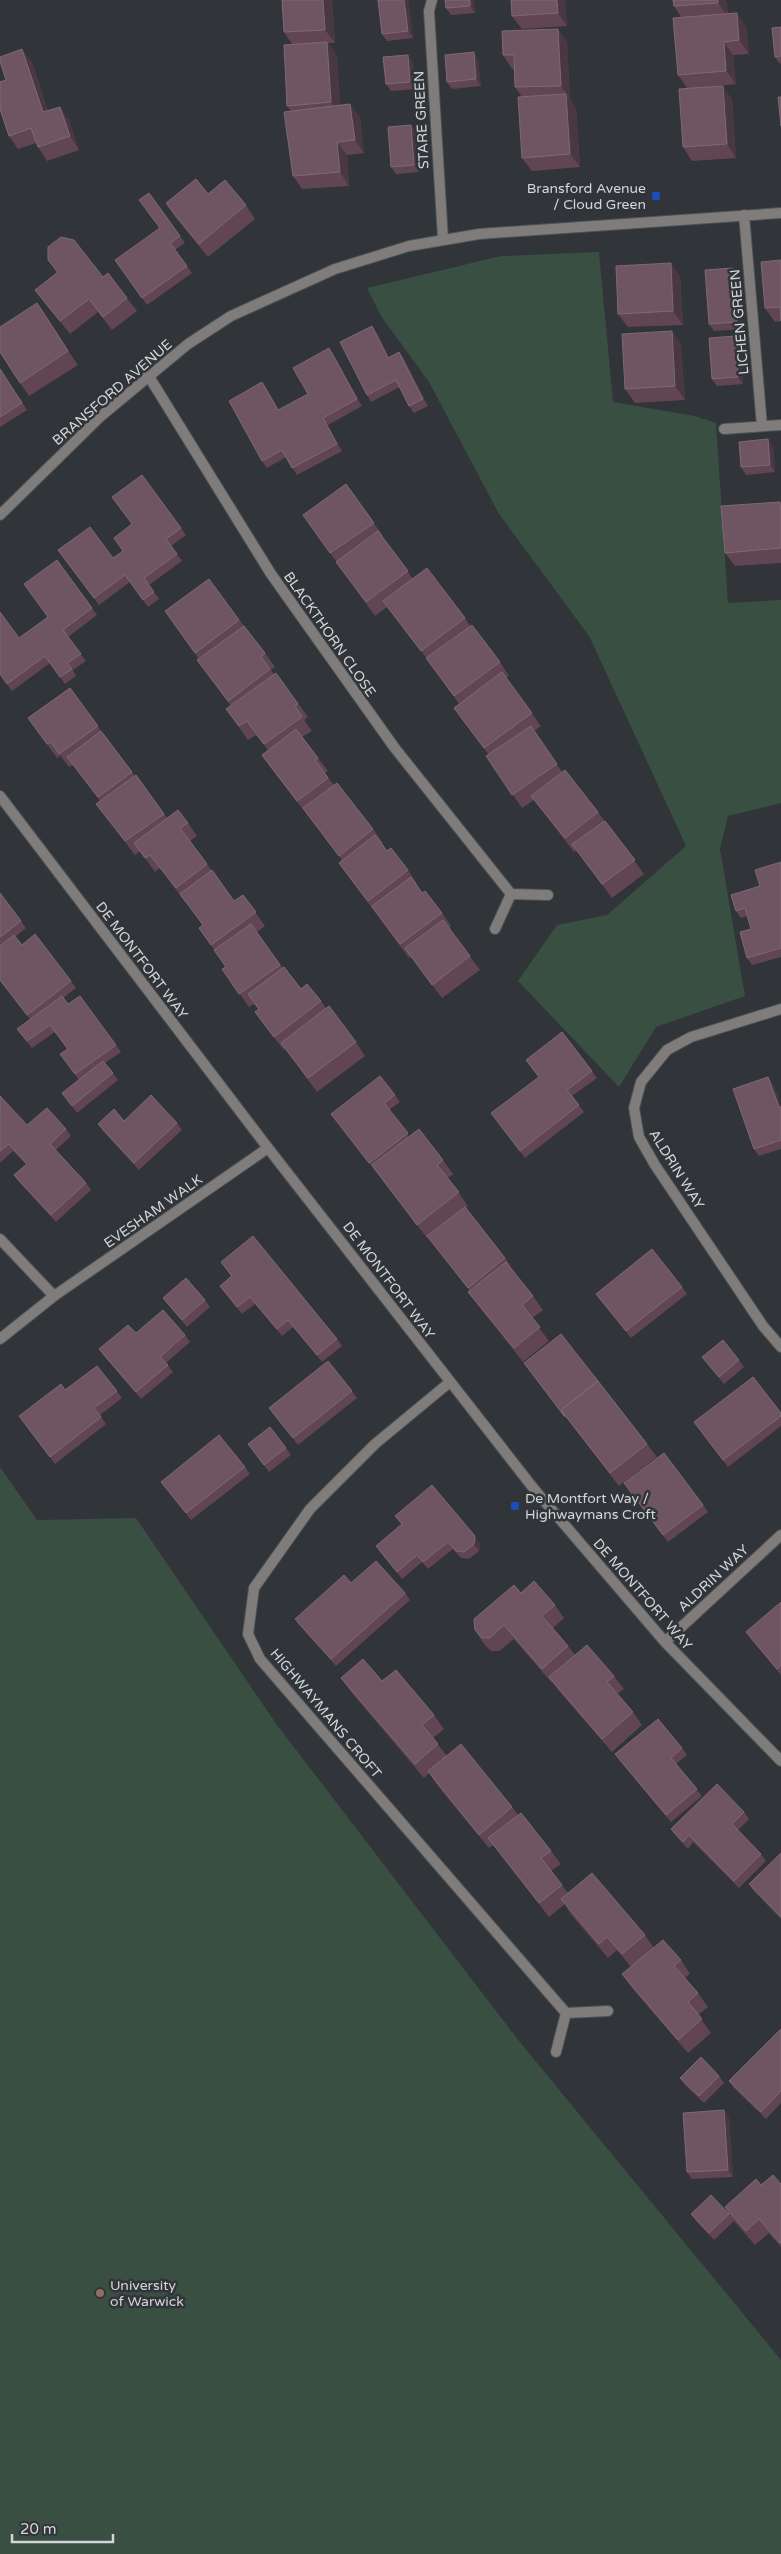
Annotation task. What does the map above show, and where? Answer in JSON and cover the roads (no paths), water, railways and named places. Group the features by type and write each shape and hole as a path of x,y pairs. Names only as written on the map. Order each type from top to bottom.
{"street":[{"name":"STARE GREEN","path":"432,0 429,11 443,239"},
{"name":"BRANSFORD AVENUE","path":"0,515 100,417 148,375 195,339 231,316 264,299 344,266 410,246 443,239 528,229 781,213"},
{"name":"LICHEN GREEN","path":"744,215 762,426"},
{"name":"BLACKTHORN CLOSE","path":"148,375 271,574 394,747 510,894"},
{"path":"724,429 781,425"},
{"name":"DE MONTFORT WAY","path":"0,796 268,1148 333,1229 534,1490 665,1642 781,1761"},
{"path":"495,929 510,894 548,895"},
{"name":"ALDRIN WAY","path":"781,1009 691,1037 667,1050 641,1082 634,1108 639,1137 655,1165 763,1326 781,1347"},
{"name":"EVESHAM WALK","path":"0,1340 54,1296 268,1148"},
{"path":"0,1238 54,1296"},
{"name":"HIGHWAYMANS CROFT","path":"450,1382 375,1444 310,1509 254,1588 248,1634 260,1659 566,2013"},
{"name":"ALDRIN WAY","path":"665,1642 781,1535"},
{"path":"556,2052 566,2013 608,2012"}],"place":[{"name":"Bransford Avenue / Cloud Green","path":"656,196"},
{"name":"De Montfort Way / Highwaymans Croft","path":"515,1506"},
{"name":"University of Warwick","path":"100,2293"}]}
